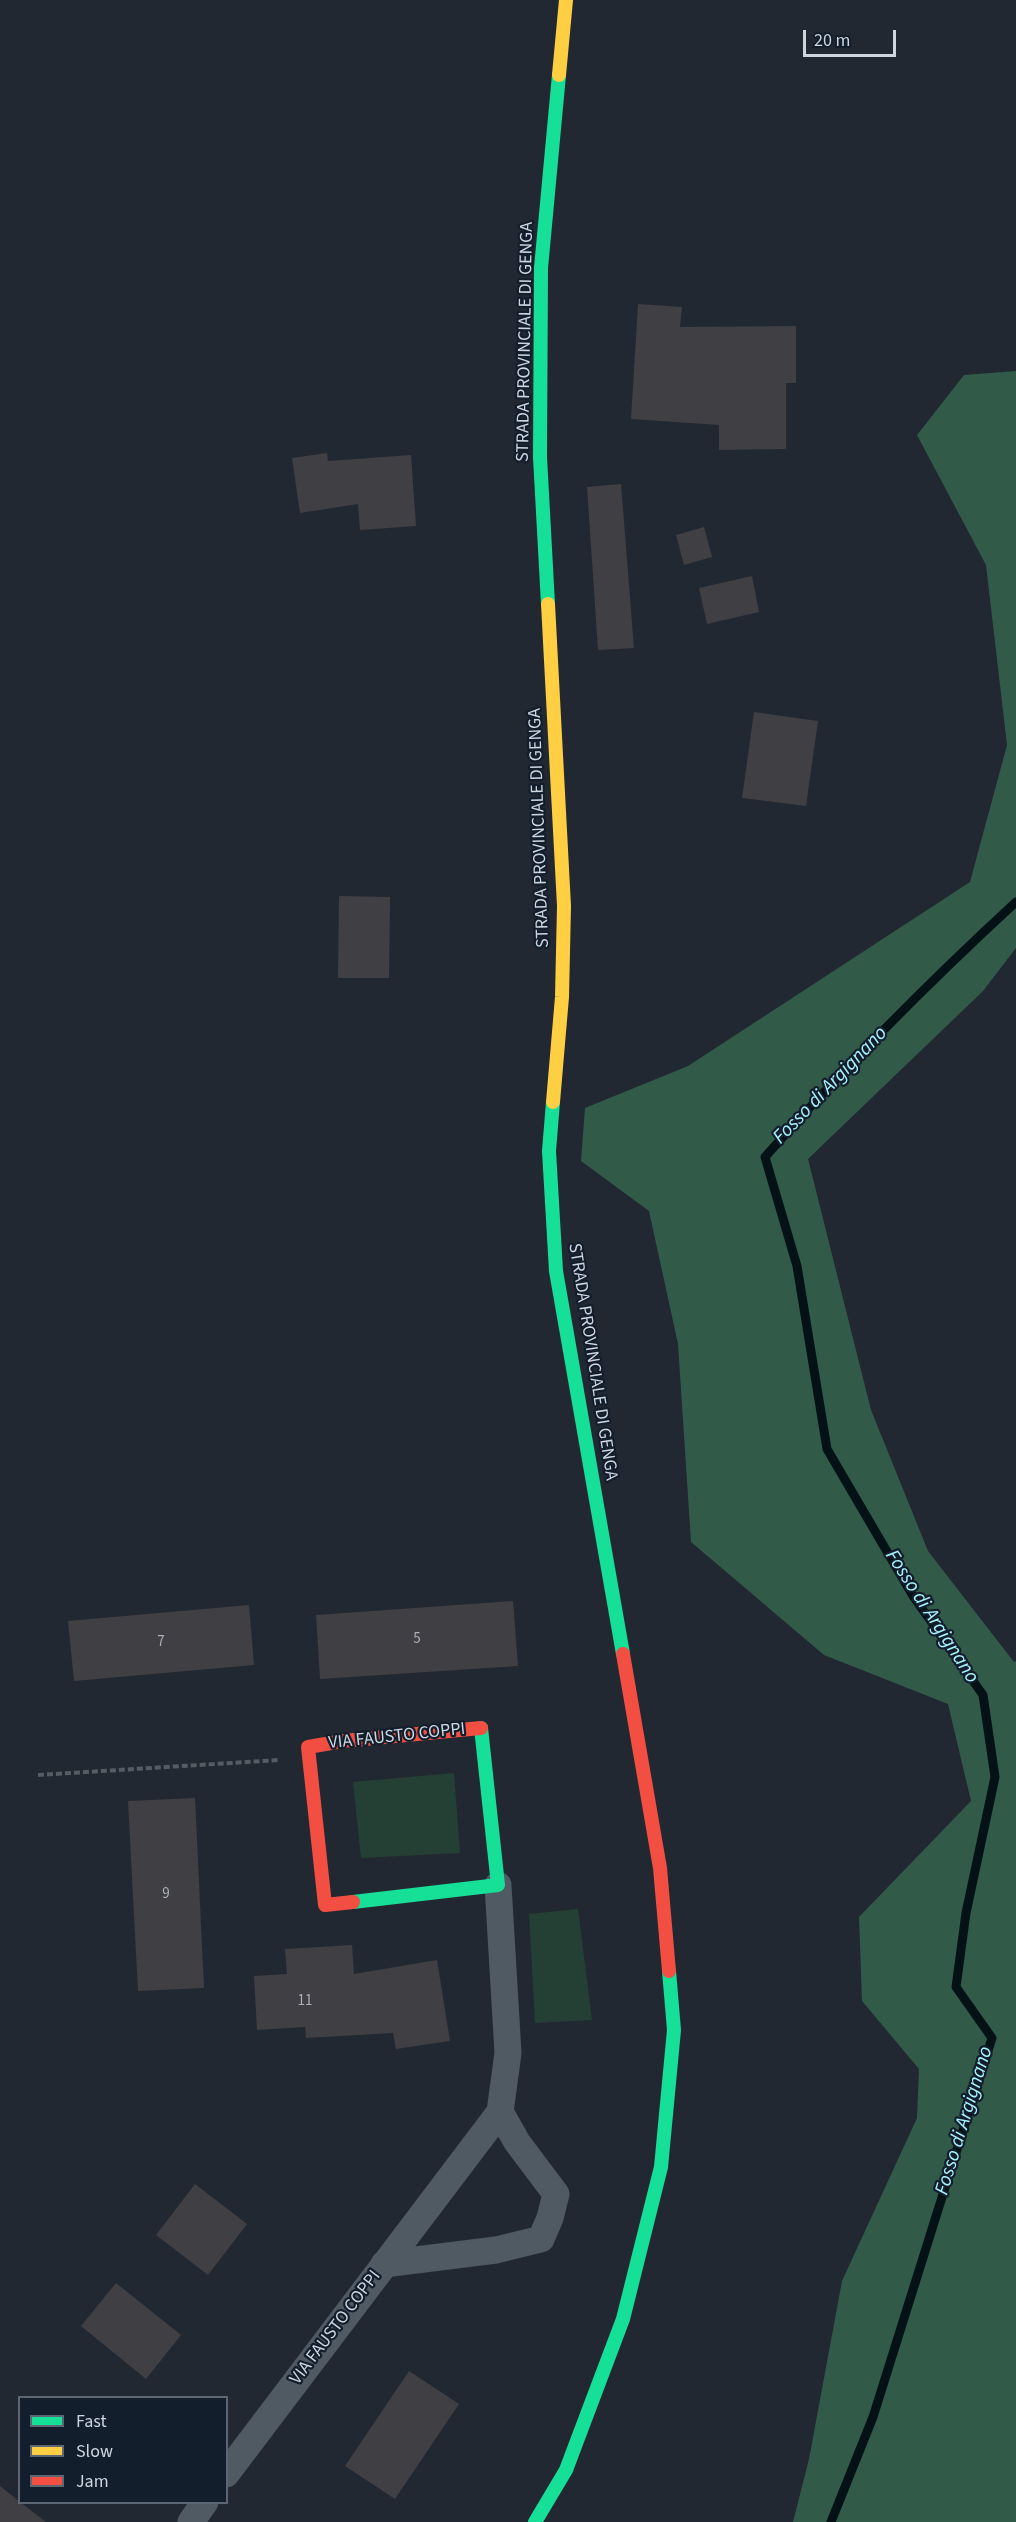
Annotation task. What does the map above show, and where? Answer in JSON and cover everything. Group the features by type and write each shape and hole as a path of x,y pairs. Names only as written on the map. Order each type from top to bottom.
{"main road":[{"name":"STRADA PROVINCIALE DI GENGA","path":"535,2522 566,2470 622,2319 661,2167 674,2030 660,1868 556,1271 549,1151 562,998 564,906 540,457 542,268 566,0"},
{"name":"VIA FAUSTO COPPI","path":"481,1728 498,1886 326,1905 308,1747 343,1741 481,1728"}],"street":[{"name":"VIA FAUSTO COPPI","path":"228,2471 384,2264 487,2251 541,2239 550,2218 556,2194 545,2176 517,2142 500,2112 508,2053 498,1886"},
{"path":"384,2264 500,2112"},
{"path":"191,2522 204,2504"}],"path":[{"path":"38,1775 309,1758"}],"green space":[{"path":"1016,371 1016,948 983,991 808,1159 871,1410 928,1551 1014,1662 1016,1661 1016,2522 793,2522 809,2459 842,2281 917,2118 919,2069 862,2001 859,1917 971,1801 948,1704 824,1655 691,1542 678,1344 649,1211 581,1161 585,1108 688,1066 970,882 1007,745 986,565 917,435 964,375"},
{"path":"454,1773 460,1853 361,1858 353,1782"},
{"path":"578,1909 592,2020 535,2023 529,1914"}],"building":[{"path":"638,304 682,307 680,327 796,326 796,383 786,383 786,449 719,450 719,425 631,419"},
{"path":"327,453 328,461 411,455 416,526 360,530 358,504 300,513 292,458"},
{"path":"621,484 634,648 598,650 587,487"},
{"path":"704,527 712,557 684,565 676,535"},
{"path":"752,576 759,612 707,624 699,588"},
{"path":"754,712 818,721 806,806 742,798"},
{"path":"339,896 390,897 389,978 338,978"},
{"path":"513,1601 518,1666 320,1679 316,1615"},
{"path":"249,1605 254,1665 74,1681 68,1621"},
{"path":"195,1798 204,1988 138,1991 128,1801"},
{"path":"352,1945 354,1974 437,1960 450,2041 396,2049 393,2033 306,2038 305,2027 257,2030 254,1976 287,1974 285,1949"},
{"path":"195,2184 247,2224 208,2275 156,2235"},
{"path":"116,2283 181,2335 146,2379 81,2326"},
{"path":"409,2371 459,2404 395,2499 345,2466"},
{"path":"0,2486 18,2500 18,2504 23,2504 46,2522 0,2522"}],"waterway":[{"name":"Fosso di Argignano","path":"831,2522 873,2417 992,2038 956,1987 966,1913 995,1777 983,1695 913,1596 827,1449 797,1266 765,1157 887,1026 1016,902"}],"traffic: fast":[{"path":"548,604 540,457 541,268 559,75"},
{"path":"553,1102 549,1151 556,1271 623,1654"},
{"path":"353,1902 498,1885 481,1728"},
{"path":"535,2522 566,2470 623,2319 661,2167 674,2030 669,1971"}],"traffic: slow":[{"path":"559,75 566,0"},
{"path":"548,604 564,906 562,997 553,1102"}],"traffic: jam":[{"path":"623,1654 660,1868 669,1971"},
{"path":"353,1902 325,1905 308,1747 343,1741 481,1728"}]}
